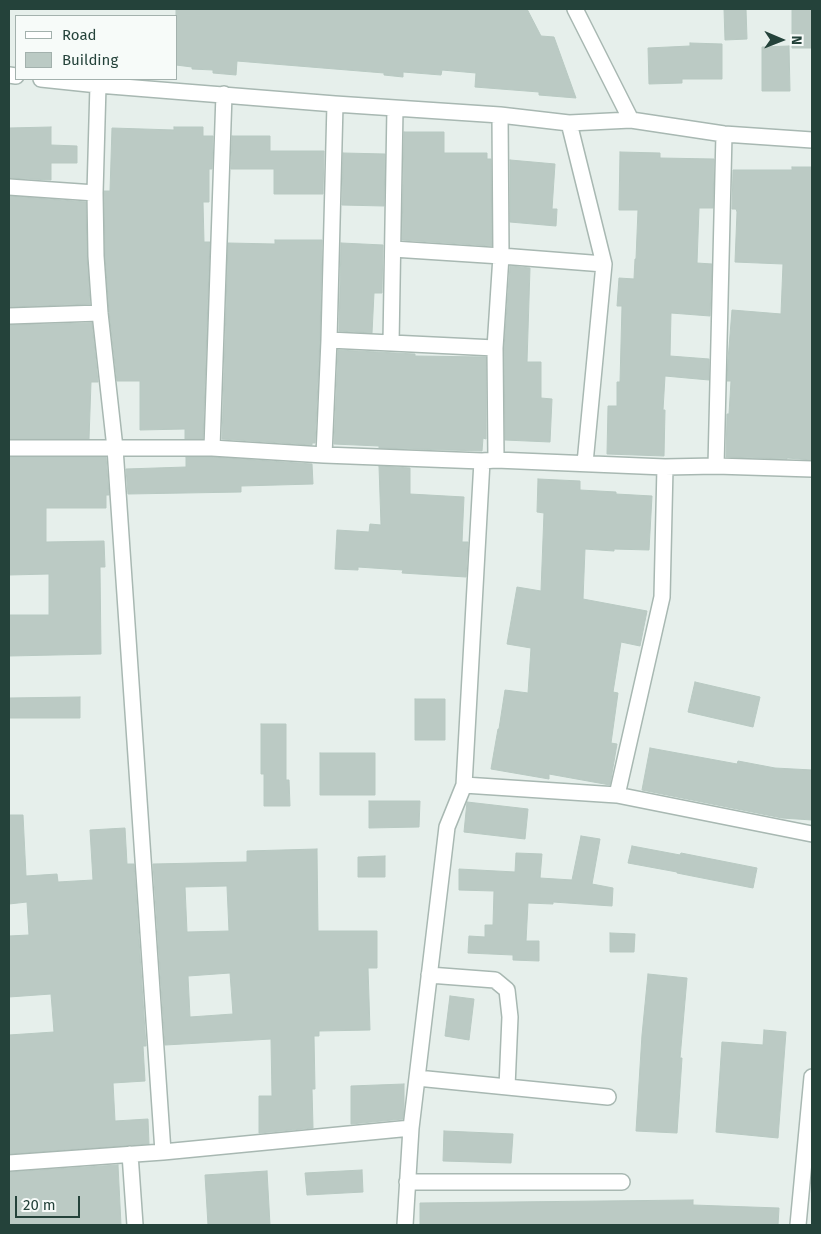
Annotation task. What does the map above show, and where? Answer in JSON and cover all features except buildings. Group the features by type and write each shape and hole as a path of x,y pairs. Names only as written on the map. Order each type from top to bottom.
{"street":[{"path":"575,9 631,120"},
{"path":"50,80 335,104 500,115 569,123 631,120 724,134 812,140"},
{"path":"98,85 94,193 96,256 100,313 115,448 163,1152"},
{"path":"212,448 224,94"},
{"path":"324,455 335,104"},
{"path":"391,343 395,108"},
{"path":"405,1225 411,1128 447,827 464,785 489,460 501,256 500,115"},
{"path":"569,123 604,264 585,463"},
{"path":"716,466 724,134"},
{"path":"9,187 94,193"},
{"path":"392,249 604,264"},
{"path":"9,316 100,313"},
{"path":"329,340 495,348"},
{"path":"9,448 212,448 324,455 665,467 716,466 812,469"},
{"path":"617,795 662,597 665,467"},
{"path":"464,785 617,795 812,834"},
{"path":"429,975 496,980 507,990 510,1017 506,1087"},
{"path":"798,1225 812,1077"},
{"path":"417,1078 608,1097"},
{"path":"9,1163 163,1152 411,1128"},
{"path":"130,1154 135,1225"},
{"path":"408,1182 622,1182"}]}
